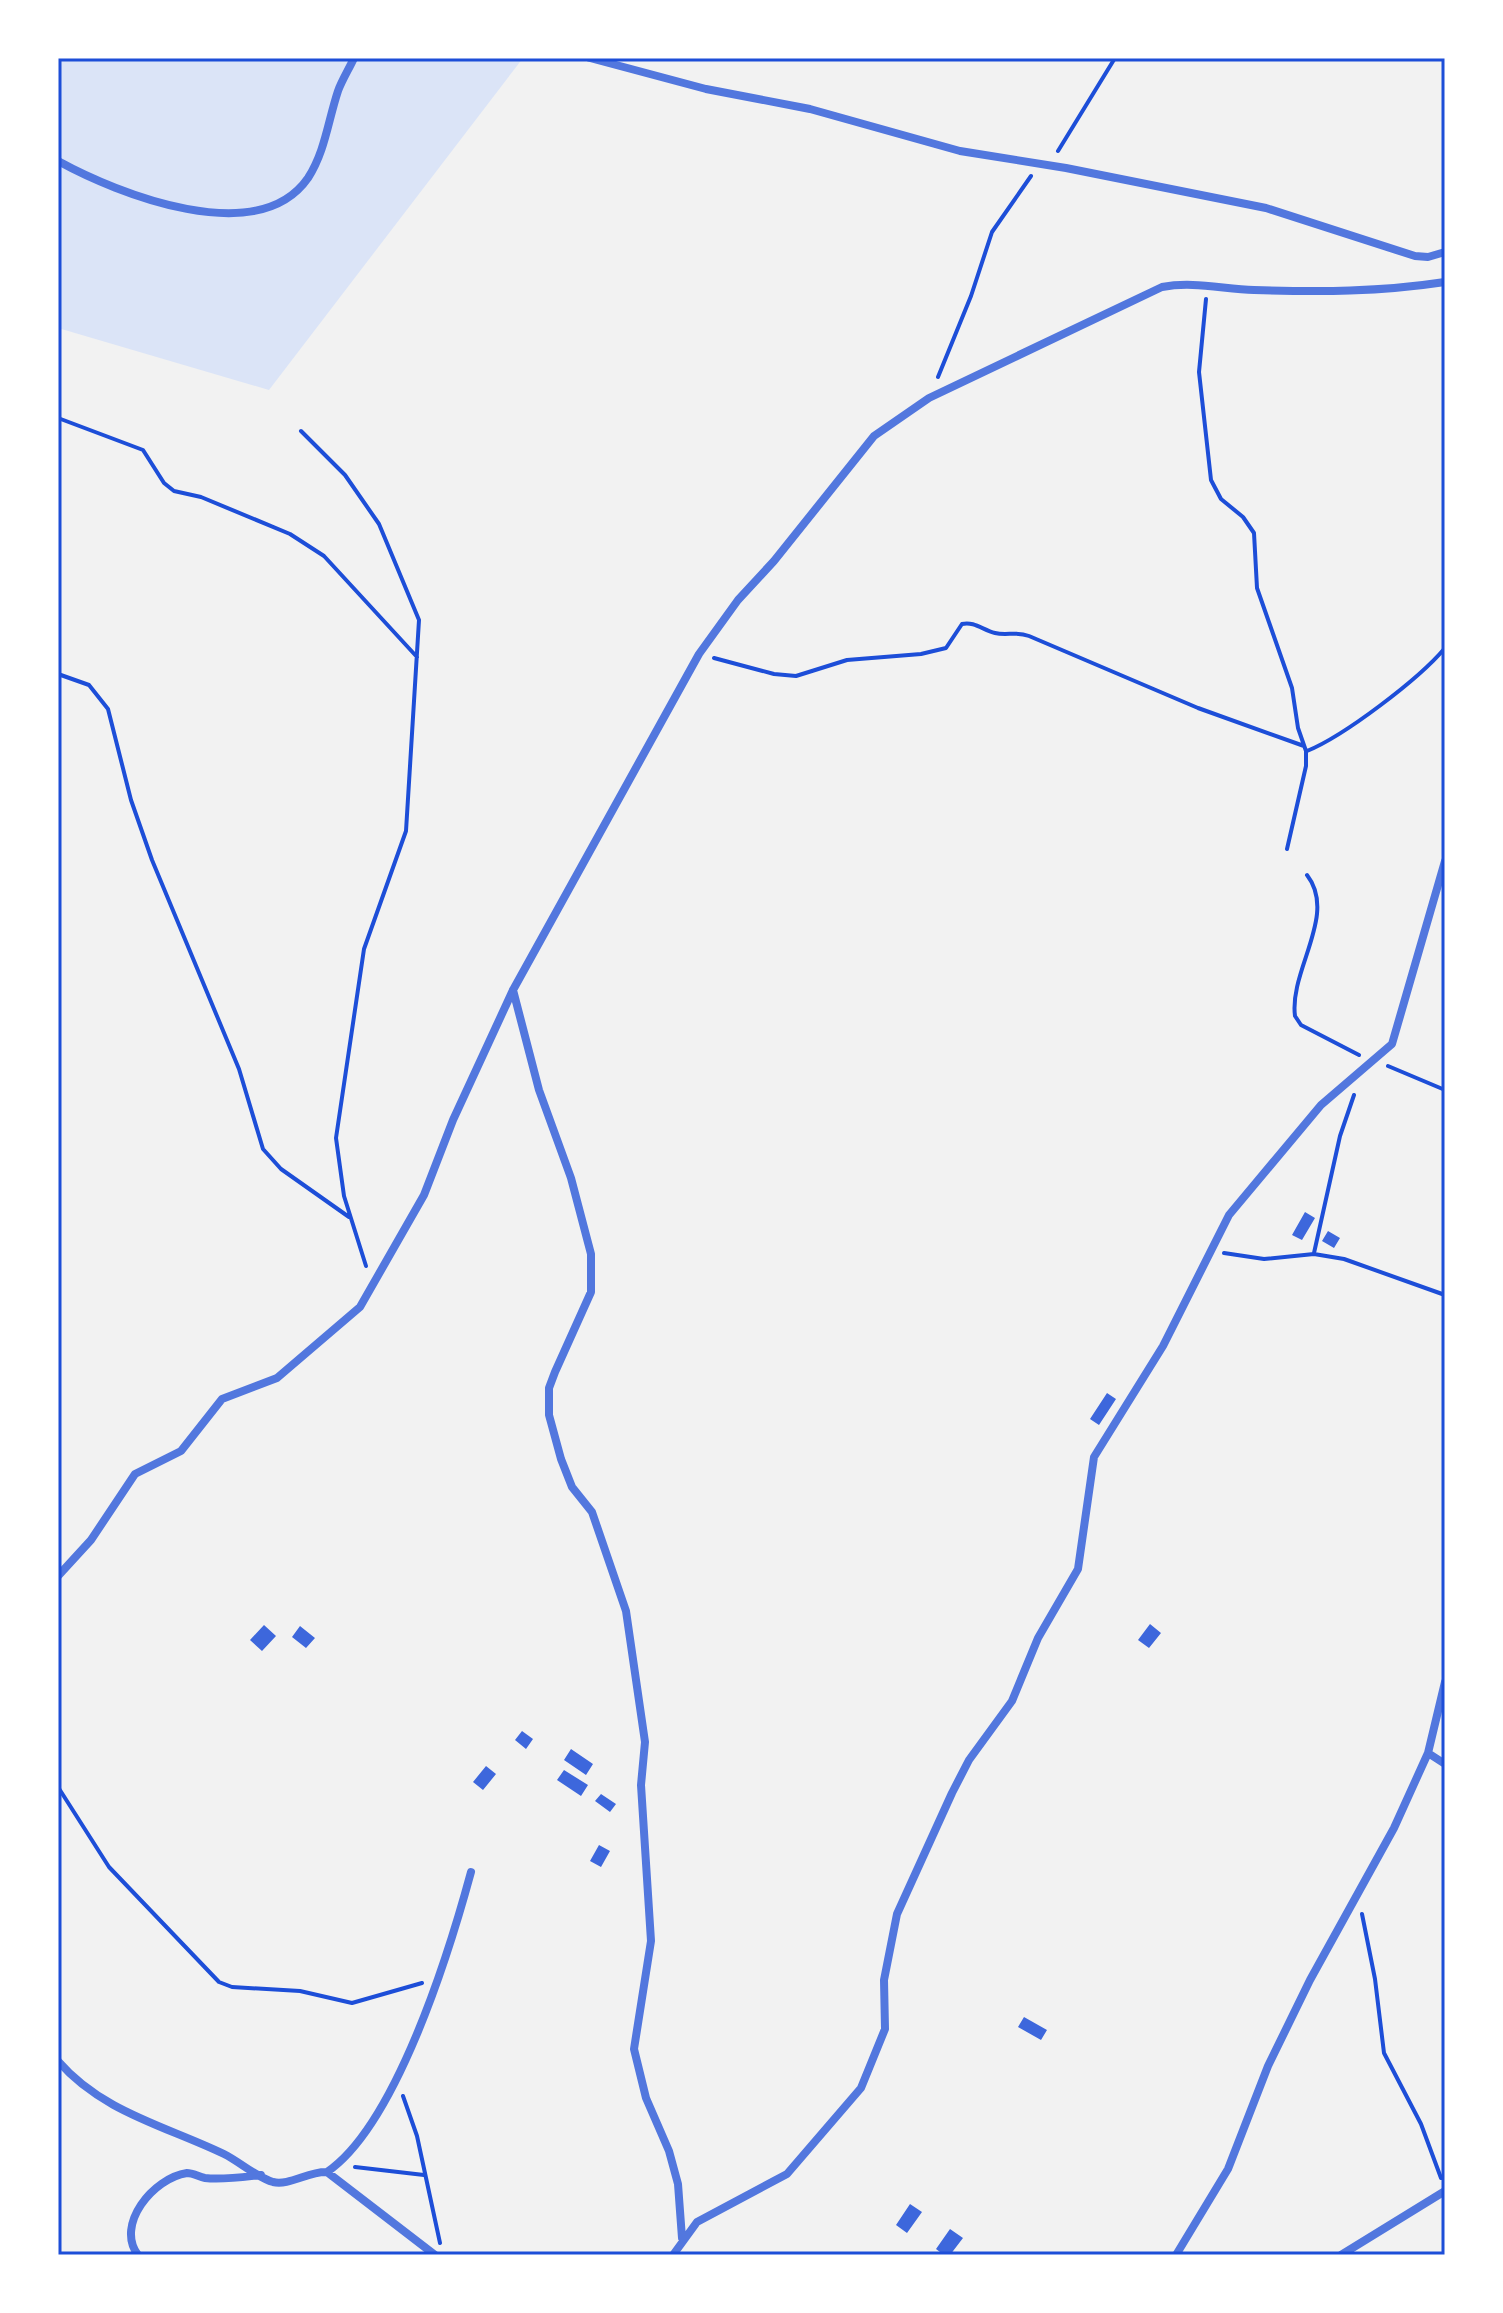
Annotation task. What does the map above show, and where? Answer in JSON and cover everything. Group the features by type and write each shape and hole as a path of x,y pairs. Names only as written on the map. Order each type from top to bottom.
{"street":[{"path":"58,161 105,183 184,210 267,209 283,202 307,178 319,158 340,88 354,58"},
{"path":"590,58 706,89 798,106 934,145 1278,211 1415,256 1428,257 1445,252"},
{"path":"58,1576 91,1540 124,1486 135,1474 181,1451 214,1407 227,1395 277,1378 360,1307 424,1195 453,1120 513,990 699,654 738,600 774,561 874,436 929,398 1162,287 1203,285 1356,293 1445,282"},
{"path":"673,2255 697,2222 787,2174 861,2088 885,2029 884,1980 897,1914 969,1760 1012,1701 1038,1638 1072,1585 1082,1548 1094,1457 1163,1346 1229,1215 1321,1105 1387,1051 1394,1037 1445,861"},
{"path":"513,990 539,1090 571,1178 591,1254 591,1292 549,1388 549,1415 561,1459 572,1487 592,1512 626,1611 645,1742 641,1785 651,1941 634,2049 646,2098 669,2151 678,2184 682,2239"},
{"path":"1176,2255 1228,2169 1268,2066 1394,1828 1428,1753 1445,1682"},
{"path":"1428,1753 1445,1764"},
{"path":"58,2061 74,2079 103,2101 223,2154 276,2182 327,2172 343,2161 364,2138 427,2013 471,1872"},
{"path":"327,2172 435,2255"},
{"path":"138,2255 130,2245 128,2231 142,2204 160,2185 189,2173 204,2178 261,2175"},
{"path":"1341,2255 1445,2190"}],"path":[{"path":"929,398 971,296 992,232 1040,164 1062,146 1115,58"},
{"path":"1203,285 1207,310 1199,372 1211,480 1221,499 1243,517 1254,533 1257,588 1292,688 1305,748 1306,766 1287,849"},
{"path":"58,418 143,450 164,483 174,491 201,497 290,534 324,556 417,657"},
{"path":"301,431 345,475 379,524 419,620 406,831 364,949 336,1138 337,1163 373,1285"},
{"path":"699,654 774,674 796,676 847,660 921,654 946,648 962,624 968,622 994,633 1015,631 1029,636 1198,708 1305,748 1358,721 1427,670 1445,648"},
{"path":"58,674 89,685 108,709 131,800 152,860 239,1069 263,1149 302,1186 351,1218"},
{"path":"1307,875 1317,889 1319,905 1302,968 1295,1016 1301,1025 1373,1061 1445,1090"},
{"path":"1314,1254 1340,1136 1362,1070"},
{"path":"1210,1251 1264,1259 1314,1254 1344,1259 1445,1295"},
{"path":"58,1787 109,1867 219,1982 232,1987 300,1991 352,2003 439,1977"},
{"path":"1356,1896 1368,1935 1384,2053 1421,2124 1445,2190"},
{"path":"398,2070 444,2255"},
{"path":"327,2172 351,2166 424,2175"}],"shaded area":[{"path":"58,58 523,58 269,390 58,328"}],"building":[{"path":"1305,1212 1315,1218 1302,1240 1292,1235"},
{"path":"1328,1231 1340,1238 1334,1248 1322,1241"},
{"path":"1107,1393 1116,1399 1099,1425 1090,1419"},
{"path":"1150,1624 1161,1633 1149,1648 1138,1640"},
{"path":"264,1625 276,1636 262,1651 250,1640"},
{"path":"300,1626 315,1638 306,1648 292,1637"},
{"path":"522,1731 533,1739 526,1749 515,1740"},
{"path":"571,1749 593,1764 586,1775 564,1760"},
{"path":"486,1766 496,1774 483,1790 473,1782"},
{"path":"564,1770 588,1785 581,1796 557,1780"},
{"path":"601,1794 616,1804 610,1812 595,1801"},
{"path":"599,1845 610,1851 601,1867 590,1861"},
{"path":"1024,2017 1047,2030 1041,2040 1018,2027"},
{"path":"910,2204 922,2212 907,2233 896,2225"},
{"path":"950,2229 963,2238 950,2255 944,2255 936,2249"}]}
